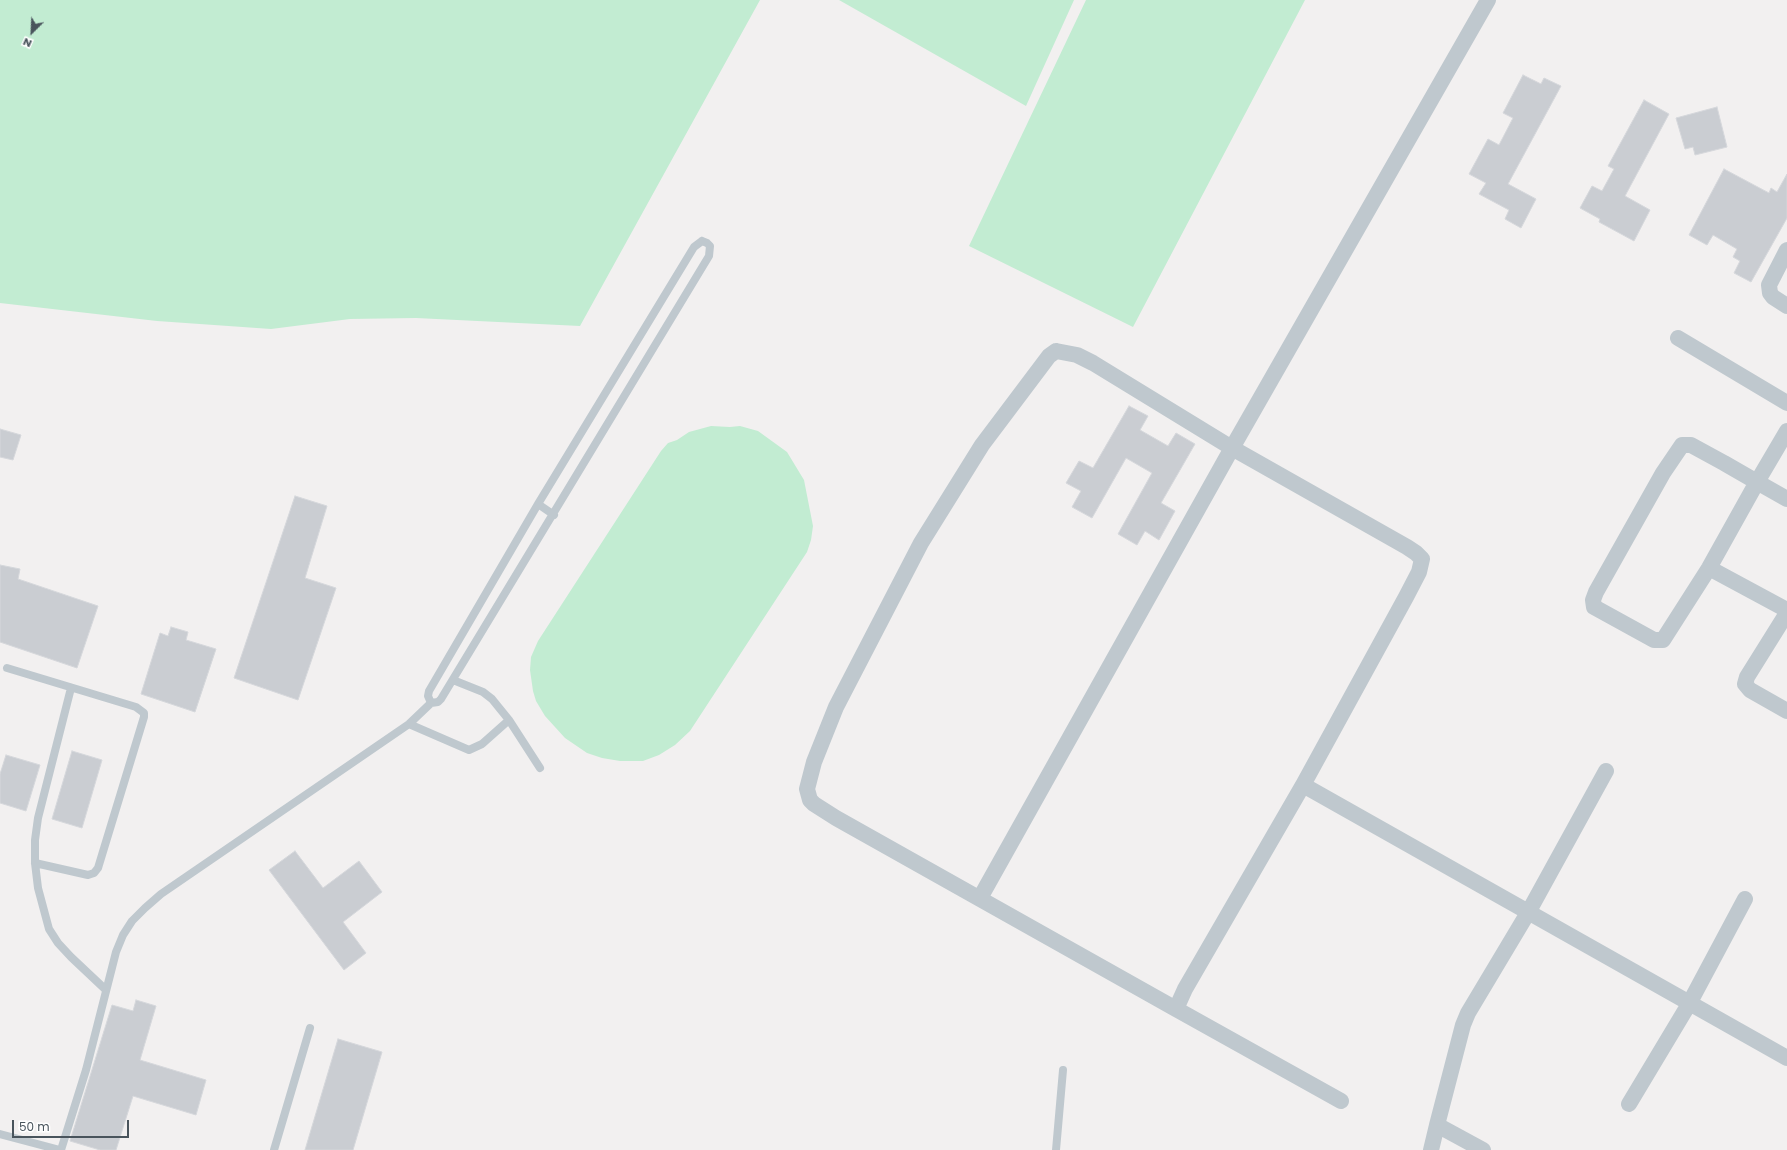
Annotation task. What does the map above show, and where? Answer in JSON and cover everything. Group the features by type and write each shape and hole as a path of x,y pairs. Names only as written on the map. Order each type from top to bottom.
{"street":[{"path":"980,898 1232,448 1488,0"},
{"path":"1787,250 1769,285 1770,293 1773,297 1787,306"},
{"path":"1678,338 1787,403"},
{"path":"1176,1009 1180,997 1303,785 1419,572 1422,559 1407,547 1232,448 1092,363 1077,355 1056,351 1049,356 982,445 921,543 836,707 814,762 807,789 810,800 821,808 1176,1009 1341,1101"},
{"path":"1787,431 1756,482 1709,568 1668,635 1661,641 1654,640 1597,609 1593,604 1596,592 1663,473 1682,445 1690,445 1756,482 1787,499"},
{"path":"1709,568 1787,612 1747,677 1745,684 1750,690 1787,711"},
{"path":"1431,1150 1466,1019 1529,911 1606,770"},
{"path":"1303,785 1529,911 1689,1004 1787,1058"},
{"path":"1629,1104 1689,1004 1745,900"},
{"path":"1437,1125 1483,1150"}],"lane":[{"path":"0,1134 60,1150 86,1070 116,952 123,935 132,921 145,908 409,724 431,703 438,702 554,515 709,256 710,246 707,242 702,241 694,247 538,504 429,691 428,696 431,703"},
{"path":"538,504 554,515"},
{"path":"7,668 136,707 144,713 98,868 94,873 88,875 34,863"},
{"path":"453,680 483,692 499,707 540,768"},
{"path":"71,688 38,818 34,863 38,888 50,929 58,943 106,990"},
{"path":"409,724 468,750 482,744 509,720"},
{"path":"274,1150 310,1028"},
{"path":"1056,1150 1063,1070"}],"green space":[{"path":"0,0 760,0 580,326 416,318 350,319 271,329 157,321 0,303"},
{"path":"839,0 1074,0 1026,106"},
{"path":"1086,0 1305,0 1133,327 969,246"},
{"path":"711,426 740,426 758,431 787,452 804,480 813,526 807,552 690,731 675,745 659,755 643,761 620,761 602,758 587,753 565,738 545,716 536,701 530,670 531,657 538,641 661,451 668,443 677,440 689,432"}],"building":[{"path":"1523,75 1541,84 1544,78 1561,86 1508,184 1536,199 1521,228 1505,219 1509,210 1479,194 1486,183 1469,174 1488,139 1499,145 1513,118 1503,113"},
{"path":"1644,100 1669,114 1625,196 1650,210 1634,241 1599,222 1600,219 1580,208 1592,186 1602,191 1614,169 1608,166"},
{"path":"1717,107 1727,147 1695,155 1693,147 1685,149 1676,118"},
{"path":"1724,169 1769,193 1771,188 1777,192 1787,174 1787,218 1751,282 1734,273 1740,261 1733,257 1737,249 1713,235 1707,245 1689,235"},
{"path":"1129,406 1148,416 1140,430 1168,446 1176,433 1195,444 1161,503 1175,511 1159,540 1145,531 1137,545 1118,534 1152,473 1126,458 1092,518 1072,507 1081,491 1066,483 1079,461 1093,468"},
{"path":"0,429 21,435 13,460 0,457"},
{"path":"295,496 327,506 305,578 336,588 298,700 234,678"},
{"path":"0,565 20,569 18,579 98,606 77,668 0,642"},
{"path":"171,627 188,632 186,640 216,649 195,712 141,694 160,633 168,636"},
{"path":"72,751 102,760 82,828 52,819"},
{"path":"6,755 40,765 26,811 0,803 0,774"},
{"path":"295,851 323,888 359,861 382,892 343,922 366,953 344,970 269,870"},
{"path":"136,1000 156,1006 140,1060 206,1080 196,1115 133,1096 116,1150 100,1150 70,1141 112,1005 133,1011"},
{"path":"338,1039 382,1052 353,1150 305,1150"}]}
